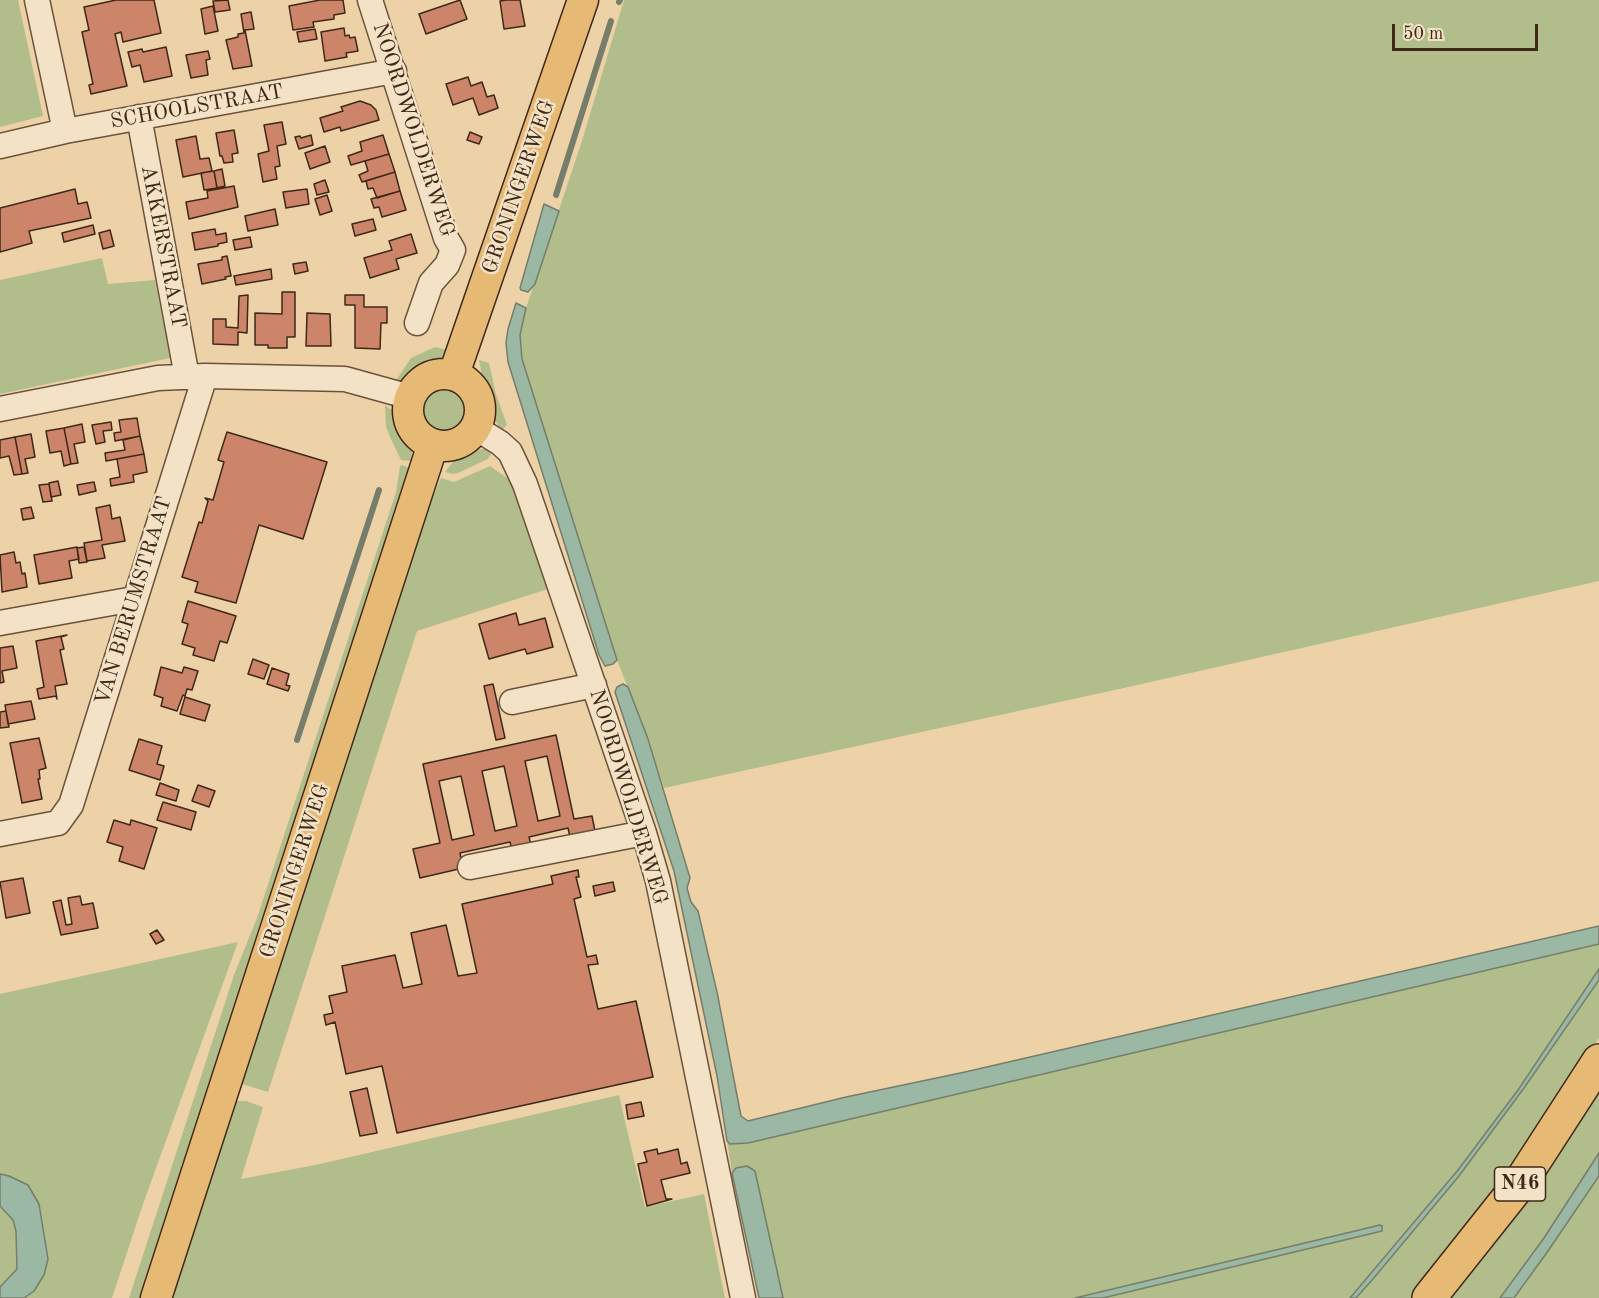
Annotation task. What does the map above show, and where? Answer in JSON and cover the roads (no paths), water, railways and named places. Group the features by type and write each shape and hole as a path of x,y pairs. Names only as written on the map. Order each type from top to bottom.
{"highway":[{"name":"N46","path":"1429,1298 1518,1186 1599,1061"}],"main road":[{"name":"GRONINGERWEG","path":"454,374 583,0"},
{"path":"454,374 466,380 475,390 480,402 480,416 476,428 465,440 450,446 434,444 417,434 412,426 408,416 410,397 423,380 433,375 454,374"},
{"name":"GRONINGERWEG","path":"156,1298 434,444"}],"street":[{"path":"37,0 65,131"},
{"name":"NOORDWOLDERWEG","path":"370,0 447,238 453,250 447,266 431,283 417,323"},
{"name":"SCHOOLSTRAAT","path":"0,146 65,131 394,71"},
{"name":"AKKERSTRAAT","path":"139,117 196,377"},
{"name":"VAN BERUMSTRAAT","path":"0,834 58,823 71,805 134,599 196,377"},
{"path":"0,409 158,378 345,379 410,397"},
{"name":"NOORDWOLDERWEG","path":"476,428 510,452 520,473 645,833 658,881 743,1298"},
{"path":"0,623 134,599"},
{"path":"512,702 594,685"},
{"path":"470,867 645,833"}],"waterway":[{"path":"556,195 611,21"},
{"path":"297,740 379,490"}]}
